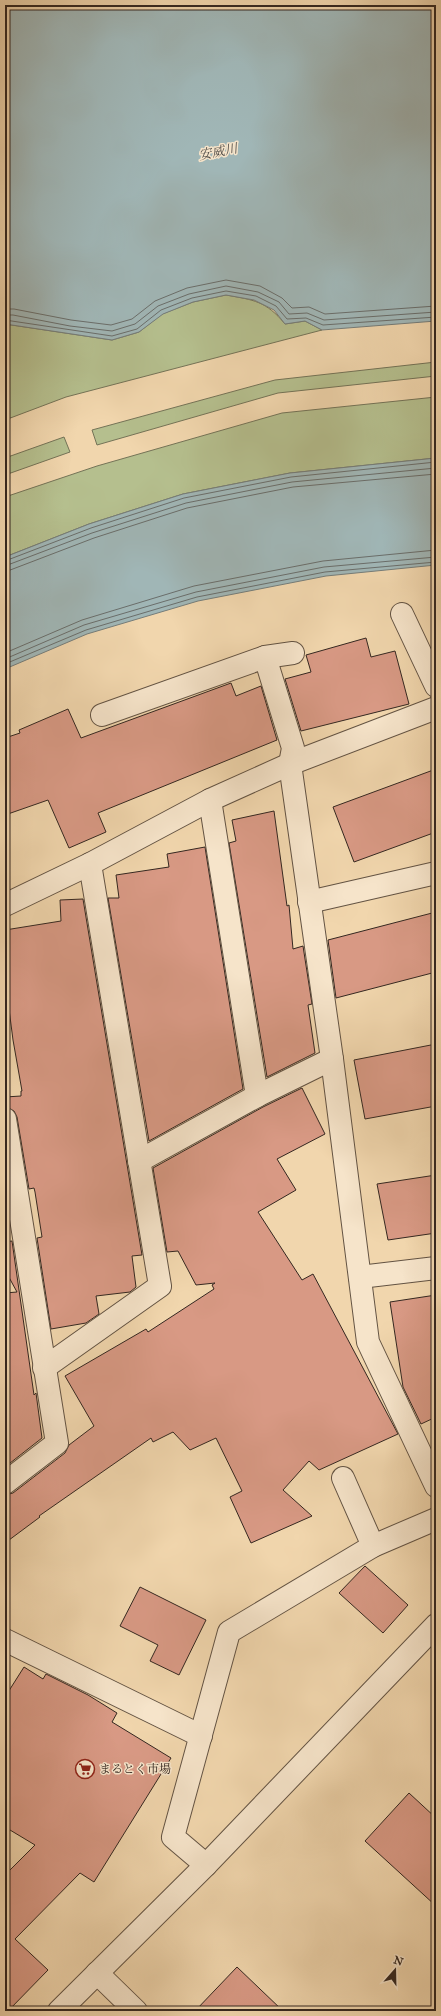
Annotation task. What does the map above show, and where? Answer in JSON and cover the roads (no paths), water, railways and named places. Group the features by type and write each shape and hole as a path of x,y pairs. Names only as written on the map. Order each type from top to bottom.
{"street":[{"path":"402,614 436,686"},
{"path":"102,715 265,657 293,653"},
{"path":"265,657 293,748 290,764 332,1059 368,1342 436,1486"},
{"path":"5,905 90,864 210,800 290,764 436,708"},
{"path":"210,800 257,1096"},
{"path":"44,1368 160,1286 90,864"},
{"path":"309,902 436,873"},
{"path":"139,1161 257,1096 332,1059"},
{"path":"5,1119 57,1443 5,1483"},
{"path":"360,1277 436,1268"},
{"path":"343,1478 373,1546"},
{"path":"206,1865 173,1837 229,1632 373,1546 436,1519"},
{"path":"59,2011 206,1865 436,1625"},
{"path":"5,1640 201,1736"},
{"path":"97,1973 136,2011"}],"water":[{"name":"安威川","path":"5,5 436,5 436,321 322,330 305,321 285,324 274,310 254,300 226,295 193,302 163,314 139,332 112,340 5,324"},
{"path":"436,458 436,565 326,576 198,601 87,634 5,669 5,557 89,524 183,494 290,473"}],"place":[{"name":"まるとく市場","path":"85,1769"}]}
